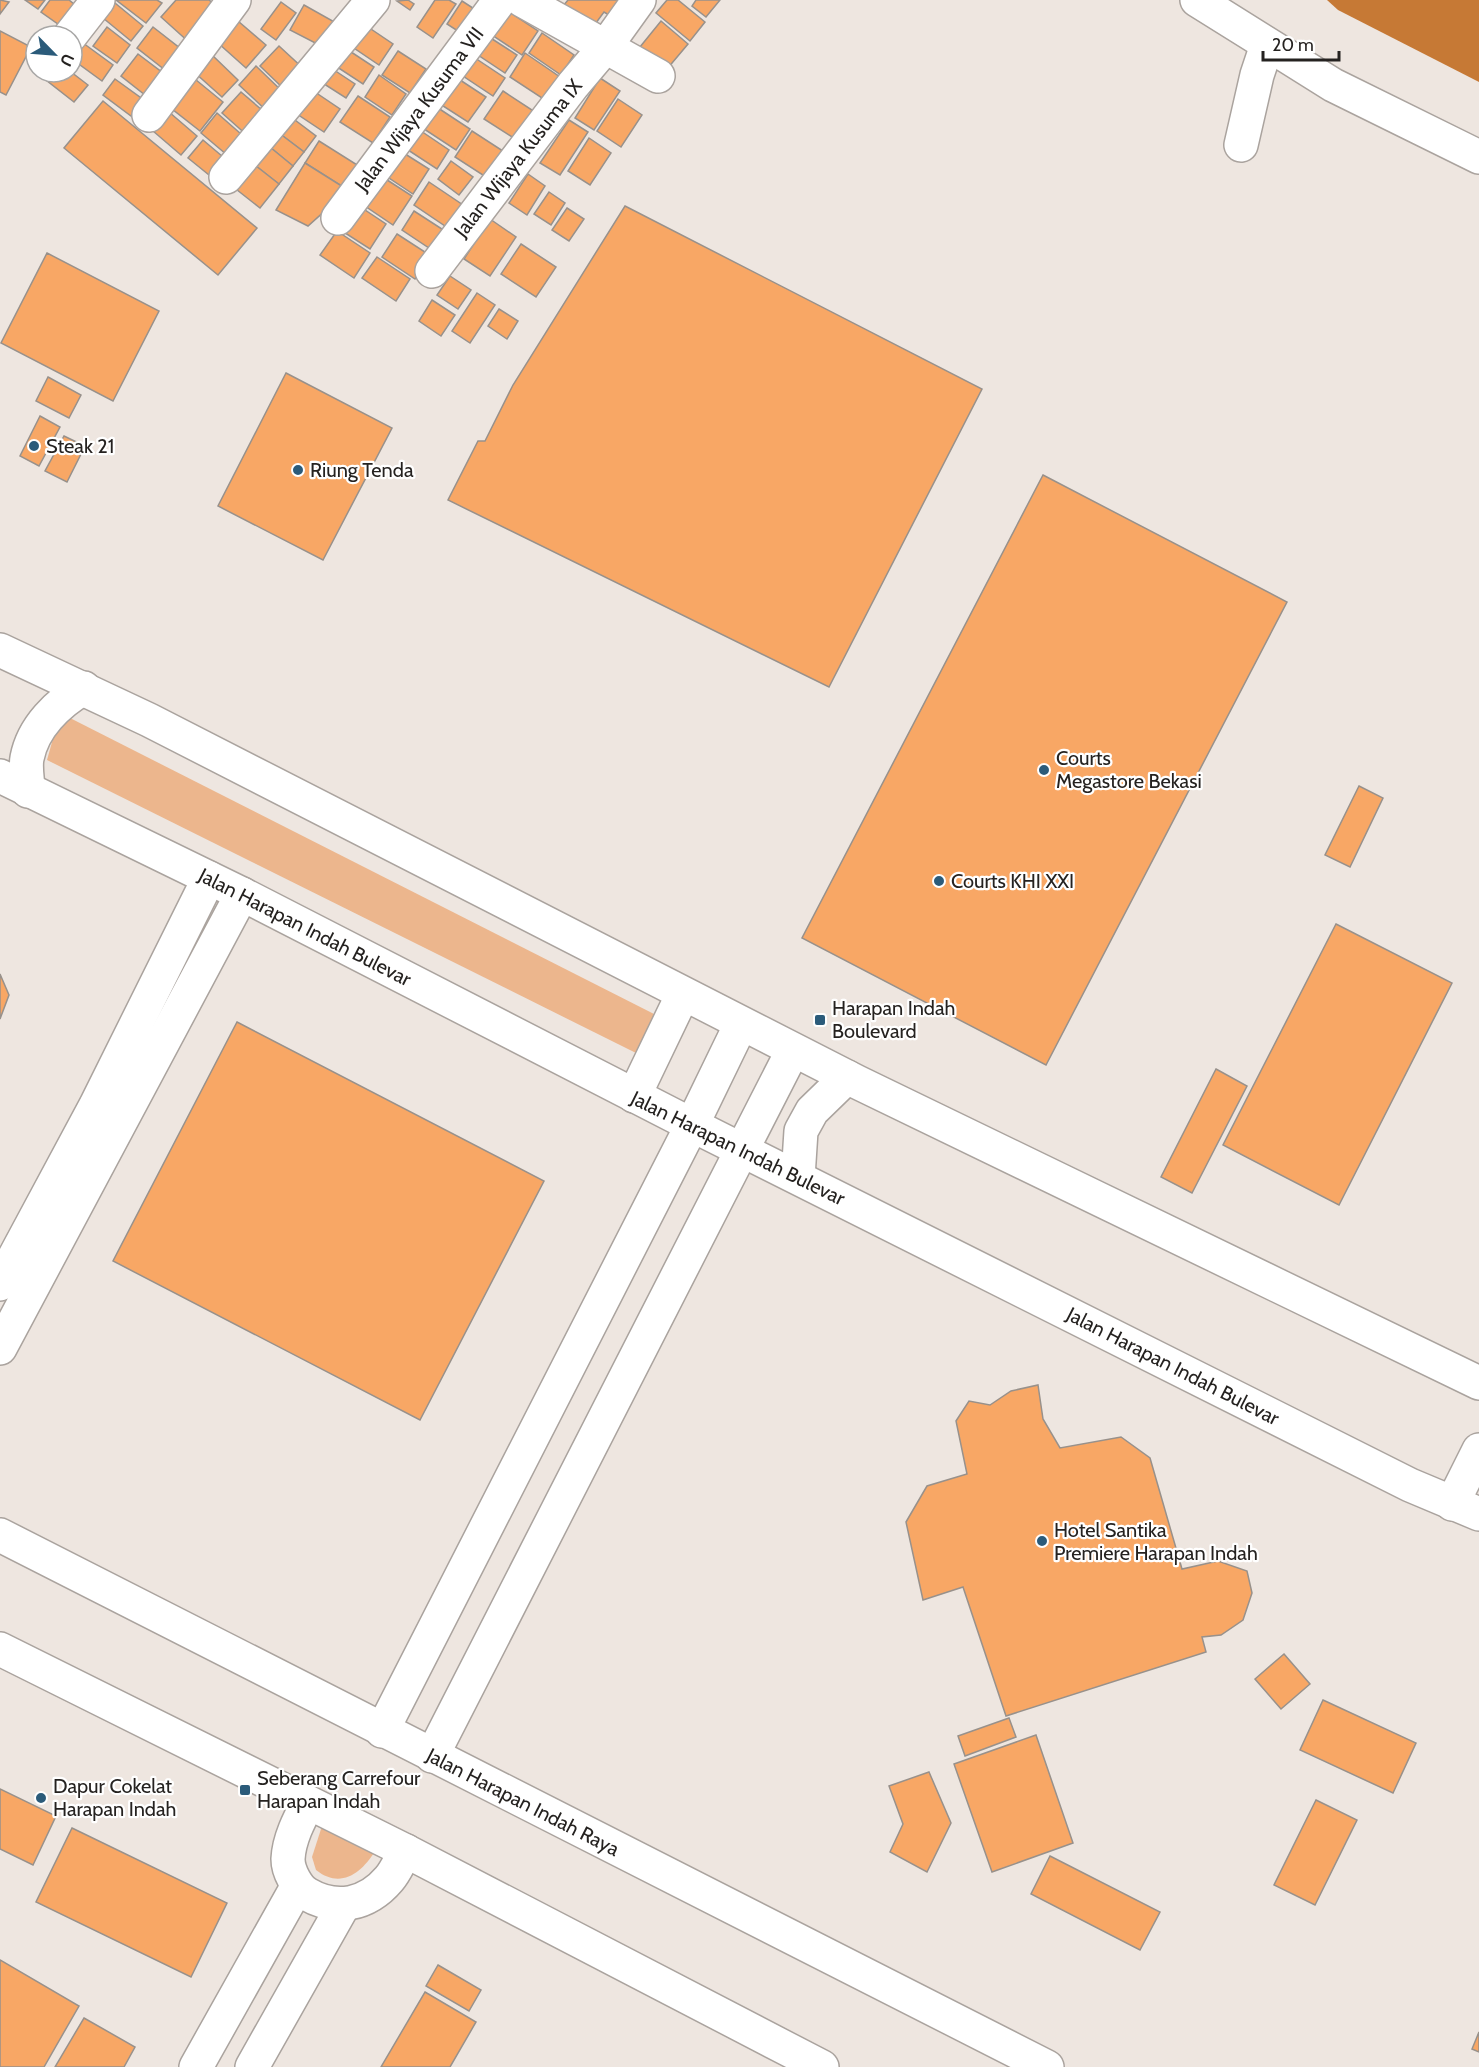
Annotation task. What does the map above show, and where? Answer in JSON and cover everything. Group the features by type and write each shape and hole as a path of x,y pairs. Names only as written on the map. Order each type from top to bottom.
{"street":[{"path":"79,24 98,0"},
{"path":"149,115 234,0"},
{"path":"226,177 373,0"},
{"name":"Jalan Wijaya Kusuma VII","path":"338,218 500,0"},
{"path":"522,0 658,76"},
{"name":"Jalan Wijaya Kusuma IX","path":"432,270 639,0"},
{"path":"1197,0 1333,85 1479,157"},
{"path":"1241,145 1267,45"},
{"path":"0,650 84,688 847,1077 1479,1383"},
{"path":"14,784 39,728 62,700 84,688"},
{"name":"Jalan Harapan Indah Bulevar","path":"14,784 242,894 634,1096 1465,1509"},
{"path":"0,1284 96,1105 209,878"},
{"path":"0,1348 242,894"},
{"path":"634,1096 682,994"},
{"path":"382,1731 692,1125 741,1024"},
{"path":"432,1756 793,1050"},
{"path":"798,1177 801,1131 812,1111 847,1077"},
{"path":"1465,1509 1474,1460"},
{"name":"Jalan Harapan Indah Raya","path":"0,1535 1047,2067"},
{"path":"0,1650 405,1851 822,2067"},
{"path":"308,1803 296,1827 288,1862 297,1887 327,1904 343,1905 368,1895 389,1879 405,1851"},
{"path":"196,2067 297,1887"},
{"path":"252,2067 343,1905"}],"shaded area":[{"path":"1327,0 1479,0 1479,82 1338,10"},
{"path":"70,718 656,1015 638,1054 47,760 54,735"},
{"path":"322,1826 375,1851 357,1872 349,1876 333,1878 325,1876 316,1870 312,1857"}],"building":[{"path":"0,0 9,2 0,14"},
{"path":"25,0 45,0 38,9"},
{"path":"50,0 69,0 80,9 69,24 58,24 41,12"},
{"path":"116,0 157,0 162,3 146,23"},
{"path":"176,0 209,0 221,10 191,44 161,17"},
{"path":"408,0 414,4 410,10 397,1"},
{"path":"435,0 449,0 456,4 433,38 417,27"},
{"path":"568,0 626,0 614,18 604,12 593,27 563,6"},
{"path":"667,0 678,0 705,22 690,41 656,13"},
{"path":"696,0 720,0 706,17 692,6"},
{"path":"462,1 479,12 464,35 447,24"},
{"path":"281,2 296,13 276,40 261,29"},
{"path":"115,3 143,26 131,41 103,18"},
{"path":"304,5 338,24 325,48 290,30"},
{"path":"505,9 538,31 522,55 489,33"},
{"path":"238,21 266,45 246,68 218,43"},
{"path":"661,21 688,44 667,69 640,47"},
{"path":"362,23 393,44 379,65 348,44"},
{"path":"107,27 130,45 117,63 93,46"},
{"path":"153,27 181,49 165,70 137,48"},
{"path":"0,31 24,43 24,60 6,95 0,92"},
{"path":"542,33 574,55 561,75 529,53"},
{"path":"486,35 517,55 505,73 475,53"},
{"path":"84,44 113,65 102,81 84,68"},
{"path":"279,46 305,70 286,91 260,66"},
{"path":"345,48 374,67 363,84 334,65"},
{"path":"398,51 426,69 410,93 382,75"},
{"path":"525,53 560,77 545,100 510,77"},
{"path":"138,54 163,73 145,95 121,76"},
{"path":"211,54 238,80 222,97 194,72"},
{"path":"472,56 505,78 493,96 460,74"},
{"path":"256,66 285,94 268,112 239,85"},
{"path":"331,68 355,84 346,98 321,82"},
{"path":"190,75 223,102 200,131 167,105"},
{"path":"379,75 406,94 392,115 365,97"},
{"path":"457,78 486,97 468,122 440,104"},
{"path":"600,78 620,91 594,130 575,118"},
{"path":"115,79 148,103 135,119 103,95"},
{"path":"84,82 88,85 74,102 51,84 84,84"},
{"path":"306,86 340,109 324,132 291,110"},
{"path":"503,91 535,112 517,140 484,119"},
{"path":"241,92 269,116 249,137 222,113"},
{"path":"358,96 390,117 373,143 340,122"},
{"path":"618,99 642,115 621,147 597,131"},
{"path":"103,101 257,228 218,275 64,148"},
{"path":"435,106 470,129 456,150 421,127"},
{"path":"169,112 197,136 181,155 153,131"},
{"path":"217,113 249,141 233,160 201,133"},
{"path":"287,114 316,136 304,152 275,130"},
{"path":"569,120 588,132 560,175 540,163"},
{"path":"275,130 304,152 293,166 265,143"},
{"path":"421,131 449,150 437,169 408,150"},
{"path":"472,131 506,153 489,179 455,157"},
{"path":"589,138 611,153 590,185 568,171"},
{"path":"203,140 229,162 214,179 188,158"},
{"path":"319,141 362,168 348,190 305,163"},
{"path":"265,143 293,166 279,184 251,162"},
{"path":"402,152 429,169 413,194 386,176"},
{"path":"451,161 473,177 459,195 438,179"},
{"path":"251,162 279,184 260,208 232,186"},
{"path":"305,163 348,190 308,226 276,210"},
{"path":"528,174 545,186 527,215 509,203"},
{"path":"381,176 412,196 393,225 362,204"},
{"path":"429,182 463,205 448,228 414,205"},
{"path":"549,192 565,203 551,225 534,214"},
{"path":"359,206 386,224 370,249 342,231"},
{"path":"625,206 982,389 829,687 448,500 478,441 485,441 513,385"},
{"path":"567,208 584,219 569,241 552,230"},
{"path":"414,211 445,231 432,250 402,230"},
{"path":"490,219 516,237 490,276 464,259"},
{"path":"337,231 370,253 354,278 320,255"},
{"path":"397,234 431,256 415,279 382,257"},
{"path":"521,244 556,267 536,297 501,274"},
{"path":"47,253 159,311 113,401 1,343"},
{"path":"377,257 410,279 396,301 362,278"},
{"path":"450,276 471,290 458,309 437,295"},
{"path":"477,293 495,305 470,343 452,331"},
{"path":"432,300 455,315 441,336 419,321"},
{"path":"499,309 518,321 507,339 488,326"},
{"path":"286,373 392,428 323,560 218,506"},
{"path":"48,377 81,395 69,418 36,401"},
{"path":"40,416 60,427 39,466 20,456"},
{"path":"64,436 85,446 67,482 45,471"},
{"name":"Courts Megastore Bekasi","path":"1043,475 1287,602 1046,1065 802,938"},
{"path":"1359,786 1383,798 1350,867 1325,855"},
{"path":"1336,924 1452,983 1339,1205 1223,1145"},
{"path":"0,974 9,995 0,1019"},
{"path":"237,1022 544,1181 420,1420 113,1261"},
{"path":"1216,1069 1247,1086 1192,1193 1161,1177"},
{"name":"Hotel Santika Premiere Harapan Indah","path":"1038,1385 1043,1419 1060,1448 1121,1437 1150,1458 1182,1569 1218,1561 1247,1571 1252,1593 1243,1620 1221,1635 1202,1637 1206,1652 1006,1716 963,1587 923,1600 906,1522 927,1486 967,1474 956,1421 969,1401 990,1405 1011,1391"},
{"path":"1284,1654 1310,1684 1281,1709 1255,1679"},
{"path":"1323,1700 1416,1743 1393,1793 1300,1750"},
{"path":"1009,1718 1016,1737 965,1756 958,1736"},
{"path":"1036,1735 1073,1843 992,1872 954,1764"},
{"path":"929,1772 951,1823 927,1872 890,1852 903,1824 889,1786"},
{"path":"0,1789 56,1816 33,1865 0,1849"},
{"path":"1316,1800 1357,1820 1315,1905 1274,1885"},
{"path":"72,1828 227,1903 191,1977 36,1902"},
{"path":"1050,1856 1160,1912 1140,1950 1031,1894"},
{"path":"0,1960 79,2006 44,2067 0,2067"},
{"path":"438,1965 481,1990 469,2011 426,1986"},
{"path":"425,1992 476,2022 450,2067 381,2067"},
{"path":"84,2018 135,2047 124,2067 55,2067"},
{"path":"1479,2032 1479,2052 1472,2049"}],"place":[{"name":"Steak 21","path":"34,446"},
{"name":"Riung Tenda","path":"298,470"},
{"name":"Courts Megastore Bekasi","path":"1044,770"},
{"name":"Courts KHI XXI","path":"939,881"},
{"name":"Harapan Indah Boulevard","path":"820,1020"},
{"name":"Hotel Santika Premiere Harapan Indah","path":"1042,1541"},
{"name":"Seberang Carrefour Harapan Indah","path":"245,1790"},
{"name":"Dapur Cokelat Harapan Indah","path":"41,1798"}]}
